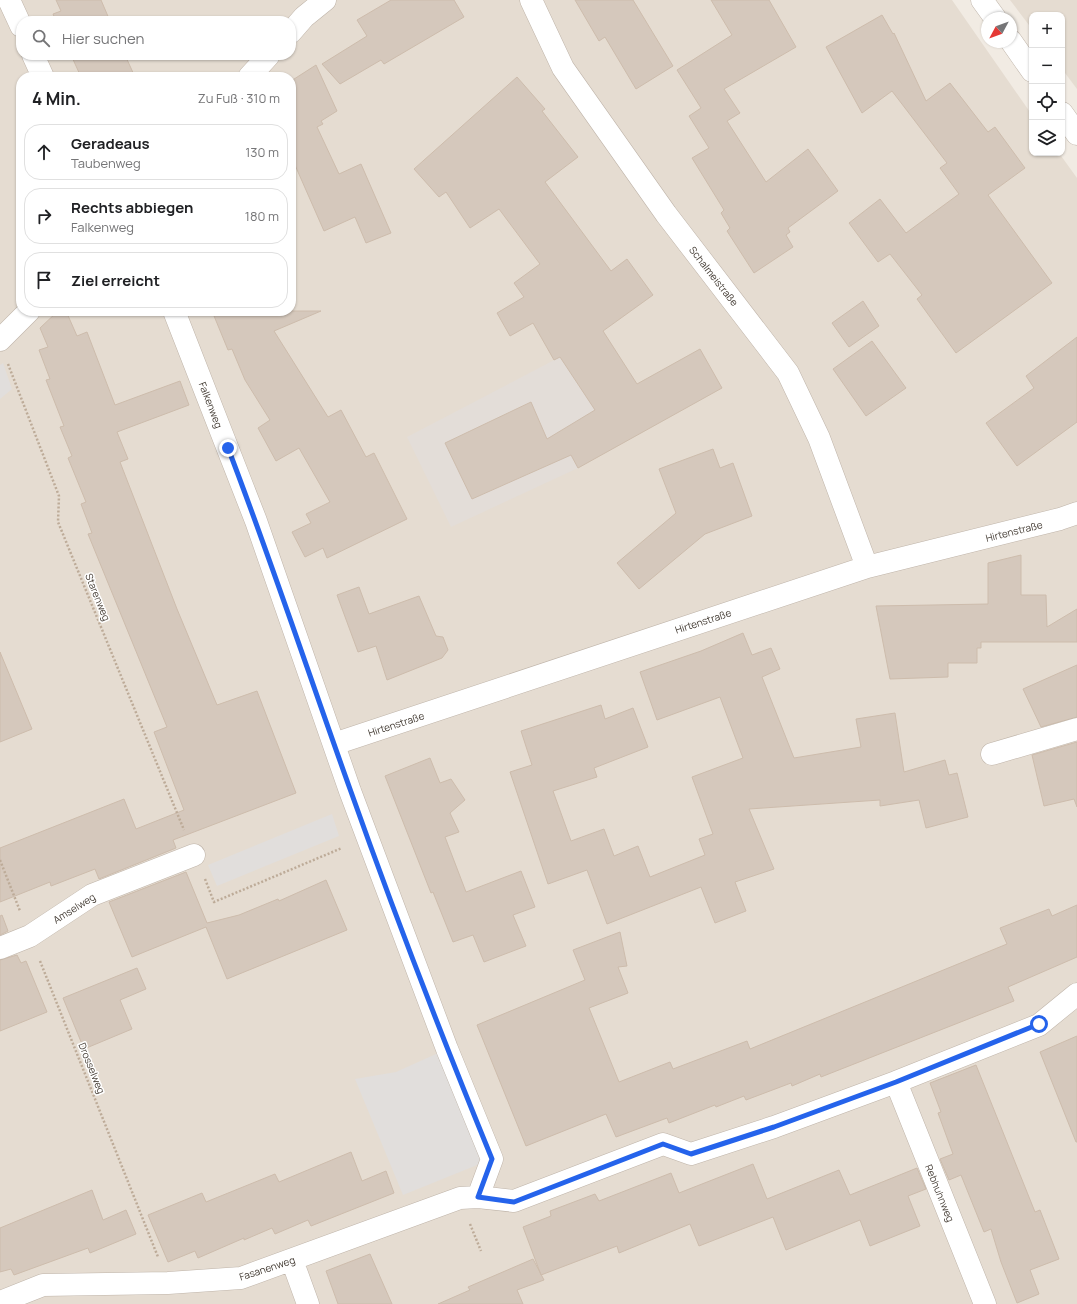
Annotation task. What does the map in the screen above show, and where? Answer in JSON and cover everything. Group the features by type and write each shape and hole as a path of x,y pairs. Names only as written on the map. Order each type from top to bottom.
{"street":[{"path":"9,0 16,16"},
{"path":"296,27 325,0"},
{"name":"Schalmeistraße","path":"531,0 563,68 666,214 788,373 819,438 867,567"},
{"path":"982,0 991,12"},
{"path":"1016,48 1029,67"},
{"path":"35,60 41,72"},
{"path":"254,72 264,60"},
{"path":"1065,117 1077,134"},
{"path":"3,348 25,316"},
{"name":"Falkenweg","path":"176,316 256,521 334,744 447,1049 492,1159 478,1197"},
{"name":"Hirtenstraße","path":"334,744 867,567 1060,519 1077,513"},
{"path":"992,754 1077,729"},
{"name":"Amselweg","path":"0,948 30,936 92,896 194,855"},
{"name":"Fasanenweg","path":"0,1302 43,1285 168,1283 241,1278 460,1198 478,1197 514,1202 663,1144 691,1154 774,1127 896,1082 1039,1024 1077,994"},
{"name":"Rebhuhnweg","path":"896,1082 985,1304"},
{"path":"292,1260 308,1304"}],"path":[{"name":"Starenweg","path":"3,348 59,496 58,522 214,902 368,837"},
{"name":"Drosselweg","path":"0,860 168,1283"}],"shaded area":[{"path":"0,0 952,0 981,42 981,48 985,48 1029,111 1029,156 1061,156 1077,178 1077,1304 0,1304"},
{"path":"1010,0 1077,0 1077,89 1065,73 1065,12 1029,12 1029,25"},
{"path":"619,356 658,422 578,468 451,527 407,437 560,357 577,382"},
{"path":"3,363 12,389 0,399 0,365"},
{"path":"332,814 339,836 217,886 208,865"},
{"path":"447,1049 492,1159 403,1195 355,1079 396,1072"}],"building":[{"path":"56,0 101,0 108,16 54,16 53,14 61,11"},
{"path":"391,0 454,0 464,17 384,64 381,60 340,84 322,64 367,36 357,20"},
{"path":"575,0 633,0 673,66 636,89 605,37 599,41"},
{"path":"711,0 769,0 796,47 724,89 740,113 727,121 766,182 808,149 838,191 788,228 790,232 786,235 793,247 754,273 727,231 730,228 721,213 724,210 692,158 709,148 689,116 701,108 677,70 732,35"},
{"path":"882,15 893,34 894,33 926,101 950,83 988,132 995,127 1025,168 988,195 1052,283 956,353 917,299 922,295 890,254 878,262 849,223 880,199 906,233 959,194 940,168 947,163 892,91 862,113 826,47"},
{"path":"73,60 127,60 133,72 79,72"},
{"path":"316,65 337,111 321,121 323,124 317,127 339,174 361,164 391,233 366,243 355,217 324,231 296,167 296,78"},
{"path":"517,77 545,109 542,111 578,157 545,182 611,271 627,259 653,295 603,331 637,384 700,349 722,388 578,468 571,455 472,499 445,443 531,402 547,439 595,410 560,357 554,360 533,323 510,336 497,313 524,297 514,283 540,264 499,209 470,228 446,192 439,197 414,169"},
{"path":"863,301 879,326 849,347 832,323"},
{"path":"296,311 321,311 274,331 328,417 341,410 366,457 374,453 407,519 327,558 323,548 305,557 292,532 311,523 306,514 330,502 299,448 276,461 258,428 270,420 245,380 232,349 228,350 214,316 296,316"},
{"path":"53,316 68,316 77,336 87,332 115,405 180,381 189,405 117,432 128,459 120,462 177,609 217,705 257,691 296,793 173,840 176,848 99,879 95,869 51,886 50,882 0,902 0,848 124,799 136,829 184,810 154,732 167,727 88,534 92,533 81,504 86,502 68,458 72,456 60,427 64,426 46,380 50,379 39,350 48,347 40,328"},
{"path":"1077,337 1077,422 1017,466 986,423 1034,388 1026,376"},
{"path":"872,341 906,388 866,416 833,369"},
{"path":"713,449 720,468 733,463 752,516 705,534 639,589 617,563 676,513 659,469"},
{"path":"1021,555 1021,595 1046,595 1047,627 1077,609 1077,642 981,642 981,648 977,648 977,663 948,663 948,677 890,679 876,606 988,604 988,563"},
{"path":"359,587 369,614 419,596 436,636 443,637 448,650 442,658 387,680 376,646 358,652 337,595"},
{"path":"743,633 752,655 771,648 780,669 762,677 794,758 861,747 856,719 895,713 904,772 945,760 949,775 957,773 968,817 926,828 919,800 880,806 880,800 749,809 774,869 735,882 746,911 715,923 701,887 607,924 587,870 548,884 510,772 532,765 521,731 601,705 605,719 633,708 648,747 594,768 597,777 553,791 571,841 604,829 614,856 638,846 650,877 705,855 699,839 713,834 692,777 743,758 720,697 657,720 640,672 701,651"},
{"path":"0,652 32,729 0,742"},
{"path":"1077,665 1077,717 1041,727 1023,689"},
{"path":"1077,742 1077,807 1074,799 1044,806 1032,755"},
{"path":"430,758 440,783 451,779 465,800 450,813 459,832 445,837 466,892 521,871 535,907 513,915 526,946 484,962 473,935 453,942 433,892 431,893 385,776"},
{"path":"186,872 207,923 239,915 278,899 279,901 326,880 347,930 227,979 206,927 132,957 109,902"},
{"path":"1077,905 1077,957 1008,987 1014,1001 821,1077 820,1074 792,1086 791,1083 746,1100 744,1096 716,1107 715,1105 669,1123 667,1118 616,1137 606,1114 526,1146 477,1025 585,980 573,950 620,932 627,966 618,967 628,993 589,1008 619,1082 670,1062 673,1069 747,1041 750,1049 1007,944 1000,928 1049,909 1052,916"},
{"path":"2,915 8,931 0,935 0,916"},
{"path":"17,955 21,963 26,961 47,1012 0,1031 0,960"},
{"path":"137,968 146,989 120,1000 132,1029 84,1049 63,998"},
{"path":"1077,1036 1077,1142 1076,1142 1040,1052"},
{"path":"976,1065 1035,1212 1040,1210 1059,1259 1030,1270 1039,1294 1017,1303 1001,1262 991,1229 984,1232 961,1175 949,1180 940,1159 953,1154 938,1113 941,1112 930,1083"},
{"path":"351,1152 362,1181 386,1171 394,1193 311,1226 308,1220 275,1234 272,1228 244,1240 244,1238 198,1258 195,1251 168,1262 148,1215 202,1193 206,1202 275,1174 279,1182"},
{"path":"753,1164 767,1199 839,1170 850,1195 917,1168 926,1189 908,1196 920,1226 870,1246 860,1220 786,1250 773,1217 699,1246 690,1224 619,1253 617,1246 541,1275 523,1227 551,1216 550,1211 595,1194 599,1201 671,1173 679,1193"},
{"path":"92,1190 103,1220 126,1210 136,1234 90,1253 88,1248 14,1275 11,1269 0,1272 0,1228"},
{"path":"370,1254 392,1304 338,1304 326,1271"},
{"path":"533,1259 544,1280 517,1290 523,1304 438,1304 470,1290 468,1287"}],"route":[{"path":"228,448 256,521 350,791 447,1049 492,1159 478,1197 514,1202 663,1144 691,1154 774,1127 896,1082 1039,1024"}]}
